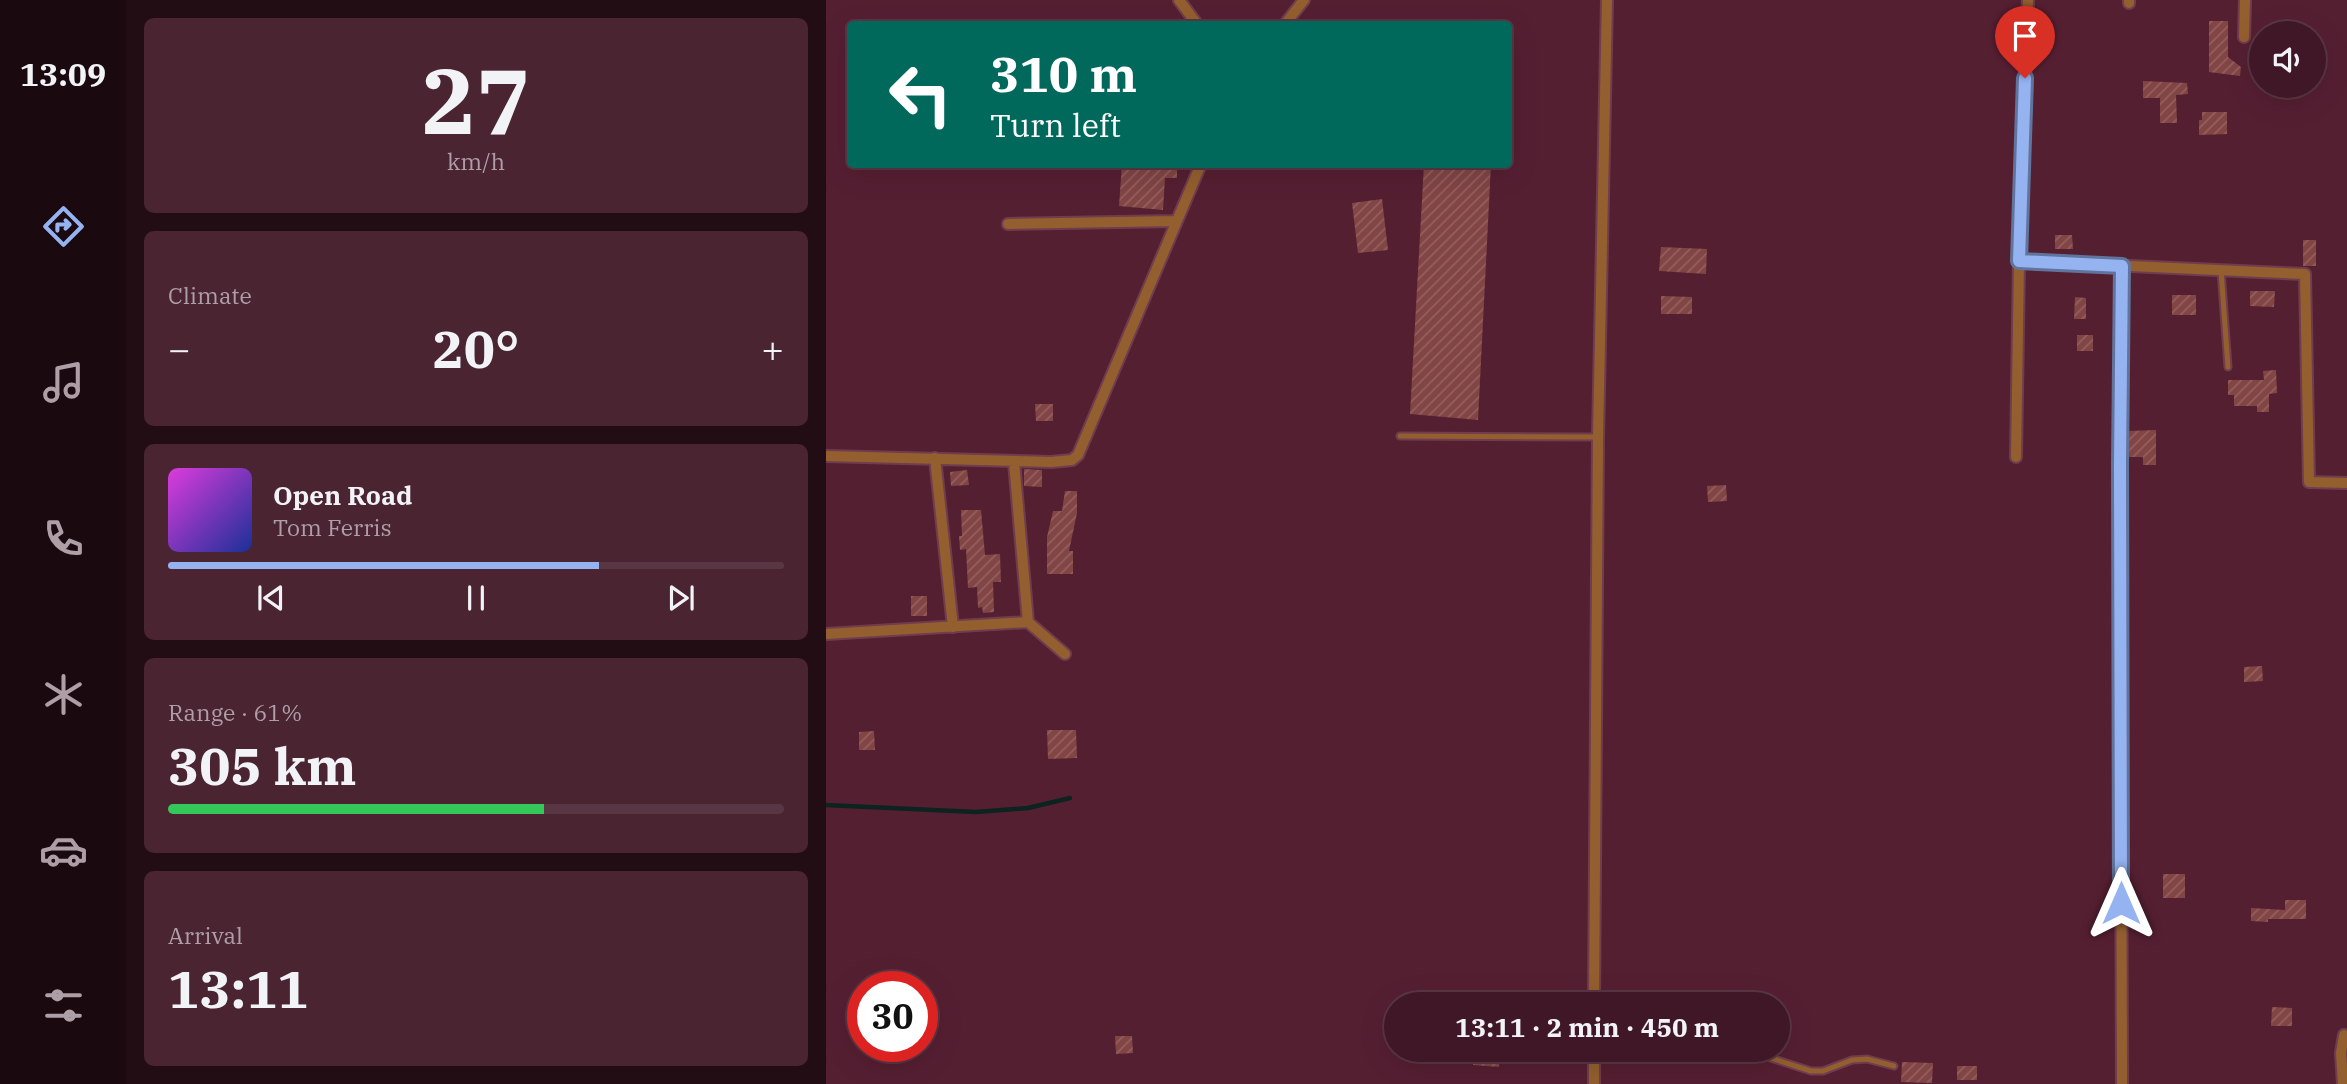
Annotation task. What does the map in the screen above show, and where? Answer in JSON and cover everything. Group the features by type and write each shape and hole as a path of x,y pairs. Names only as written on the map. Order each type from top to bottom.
{"street":[{"path":"1179,0 1195,21"},
{"path":"1287,21 1304,0"},
{"path":"1594,992 1598,437 1607,0"},
{"path":"2016,457 2019,261 2028,0"},
{"path":"2244,37 2245,0"},
{"path":"826,456 1014,462 1072,460 1078,455 1199,168"},
{"path":"1008,223 1176,221"},
{"path":"2019,261 2305,274 2309,482 2347,483"},
{"path":"2122,266 2122,1084"},
{"path":"935,458 953,627"},
{"path":"1014,462 1028,622 1065,654"},
{"path":"826,634 1028,622"},
{"path":"2343,1084 2344,1035"},
{"path":"1594,1062 1594,1084"}],"lane":[{"path":"2221,270 2228,367"},
{"path":"1400,436 1598,437"},
{"path":"1783,1062 1811,1071 1823,1071 1852,1060 1867,1059 1894,1066"}],"building":[{"path":"2209,21 2228,21 2228,57 2241,67 2240,76 2209,72"},
{"path":"2143,81 2187,83 2188,94 2176,95 2177,123 2160,123 2160,98 2143,98"},
{"path":"2202,112 2227,112 2227,134 2199,135"},
{"path":"1122,168 1177,168 1177,178 1165,178 1163,210 1119,206"},
{"path":"1424,168 1491,168 1478,420 1410,414"},
{"path":"1382,199 1388,250 1358,253 1352,203"},
{"path":"2055,235 2072,235 2073,249 2055,249"},
{"path":"2303,240 2316,240 2316,266 2303,266"},
{"path":"1661,247 1707,249 1706,274 1659,271"},
{"path":"2250,291 2275,291 2274,307 2250,306"},
{"path":"2172,295 2196,295 2196,315 2172,315"},
{"path":"1661,296 1692,297 1692,314 1661,314"},
{"path":"2075,297 2086,298 2086,319 2074,319"},
{"path":"2077,335 2093,335 2093,351 2077,351"},
{"path":"2276,370 2277,393 2269,394 2269,412 2257,412 2257,406 2234,406 2234,395 2228,395 2228,380 2264,380 2263,371"},
{"path":"1035,404 1053,404 1053,421 1036,421"},
{"path":"2156,430 2156,465 2143,465 2143,457 2128,457 2128,431"},
{"path":"1024,469 1042,470 1042,487 1024,486"},
{"path":"967,470 969,485 951,486 950,472"},
{"path":"1726,485 1727,501 1708,502 1707,486"},
{"path":"1065,491 1077,491 1077,513 1069,551 1073,551 1073,574 1047,574 1047,537 1053,511 1062,511"},
{"path":"961,510 981,510 985,555 1000,554 1001,582 993,582 994,612 983,613 982,607 978,608 977,587 968,588 966,549 960,550"},
{"path":"911,596 927,596 927,616 911,616"},
{"path":"2262,666 2263,681 2244,682 2244,667"},
{"path":"1047,730 1076,730 1077,758 1048,759"},
{"path":"874,731 875,750 859,750 859,732"},
{"path":"2163,874 2185,874 2185,898 2163,898"},
{"path":"2285,900 2306,900 2306,919 2251,921 2251,908 2285,910"},
{"path":"2272,1007 2292,1008 2292,1026 2271,1026"},
{"path":"1115,1036 1132,1036 1133,1053 1116,1054"},
{"path":"1473,1062 1499,1062 1499,1067 1473,1065"},
{"path":"1902,1062 1933,1063 1932,1083 1901,1082"},
{"path":"1957,1066 1977,1066 1977,1080 1957,1080"}],"waterway":[{"path":"826,805 976,812 1028,808 1070,798"}],"route":[{"path":"2025,78 2019,261 2122,266 2121,903"}]}
